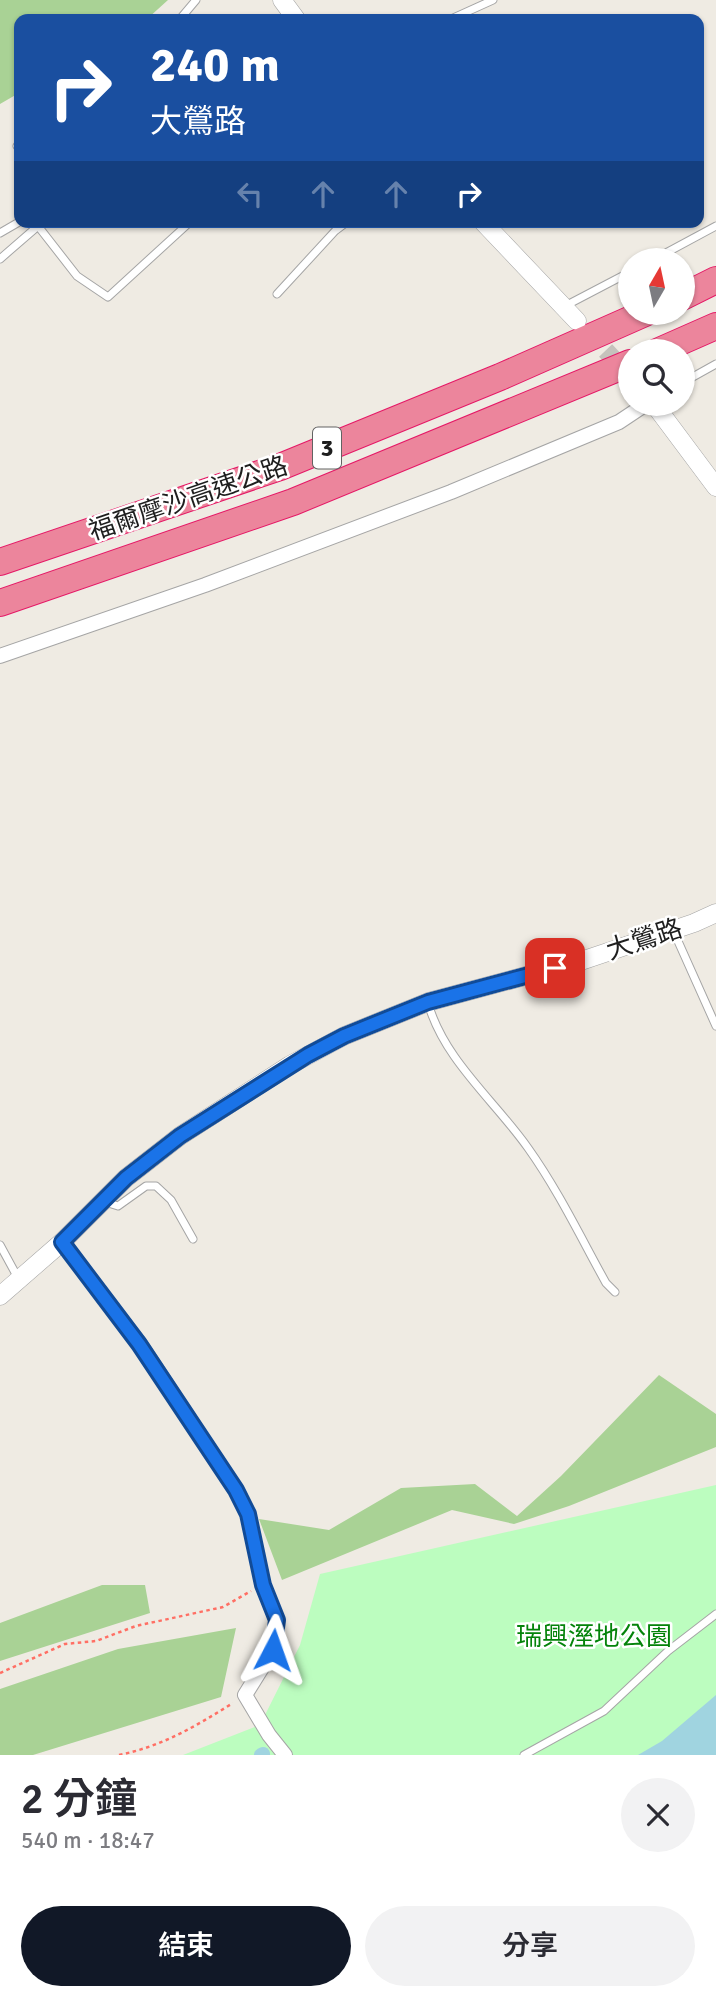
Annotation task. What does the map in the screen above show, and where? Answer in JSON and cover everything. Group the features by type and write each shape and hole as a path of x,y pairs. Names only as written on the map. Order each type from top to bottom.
{"highway":[{"path":"695,290 716,280"},
{"name":"福爾摩沙高速公路","path":"0,562 280,467 500,377 618,325"},
{"path":"686,339 716,326"},
{"name":"福爾摩沙高速公路","path":"0,603 293,502 618,368"}],"street":[{"path":"489,228 577,321"},
{"path":"0,656 205,585 451,492 628,416"},
{"path":"663,416 716,486"},
{"name":"大鶯路","path":"0,1296 62,1242 102,1200 180,1136 290,1065 344,1036 428,1002 581,961 716,913"},
{"path":"62,1242 139,1344 236,1490 248,1514 263,1585 277,1620 273,1650 245,1695 269,1735 285,1755"}],"lane":[{"path":"184,14 197,0"},
{"path":"462,14 493,0"},
{"path":"675,248 716,226"},
{"path":"0,259 32,228"},
{"path":"39,228 77,276 108,297 183,228"},
{"path":"276,294 339,228"},
{"path":"564,307 618,278"},
{"path":"695,376 716,364"},
{"path":"673,929 716,1026"},
{"path":"428,1002 433,1021 445,1042 528,1148 606,1283 615,1292"},
{"path":"102,1200 118,1206 146,1186 156,1186 171,1200 193,1239"},
{"path":"0,1245 18,1278"},
{"path":"524,1755 604,1711 668,1651 716,1614"}],"path":[{"path":"0,1673 65,1644 96,1642 136,1626 223,1607 263,1585"},
{"path":"119,1755 146,1750 183,1735 245,1695"}],"green space":[{"path":"0,0 168,0 153,14 14,14 14,96 0,104"},
{"path":"659,1375 716,1414 716,1447 569,1506 514,1524 452,1510 282,1580 259,1519 329,1530 401,1488 475,1484 517,1516 561,1476"},
{"name":"瑞興溼地公園","path":"716,1485 716,1755 183,1755 260,1725 300,1645 320,1574"},
{"path":"102,1585 145,1585 150,1613 0,1661 0,1623"},
{"path":"236,1628 221,1697 33,1755 0,1755 0,1689 118,1649"}],"water":[{"path":"716,1695 716,1755 638,1755 662,1741"}],"tunnel":[{"path":"587,331 618,364"}],"route":[{"path":"273,1650 277,1620 263,1585 248,1514 236,1490 139,1344 62,1242 126,1178 180,1136 290,1065 344,1036 428,1002 555,968"}]}
